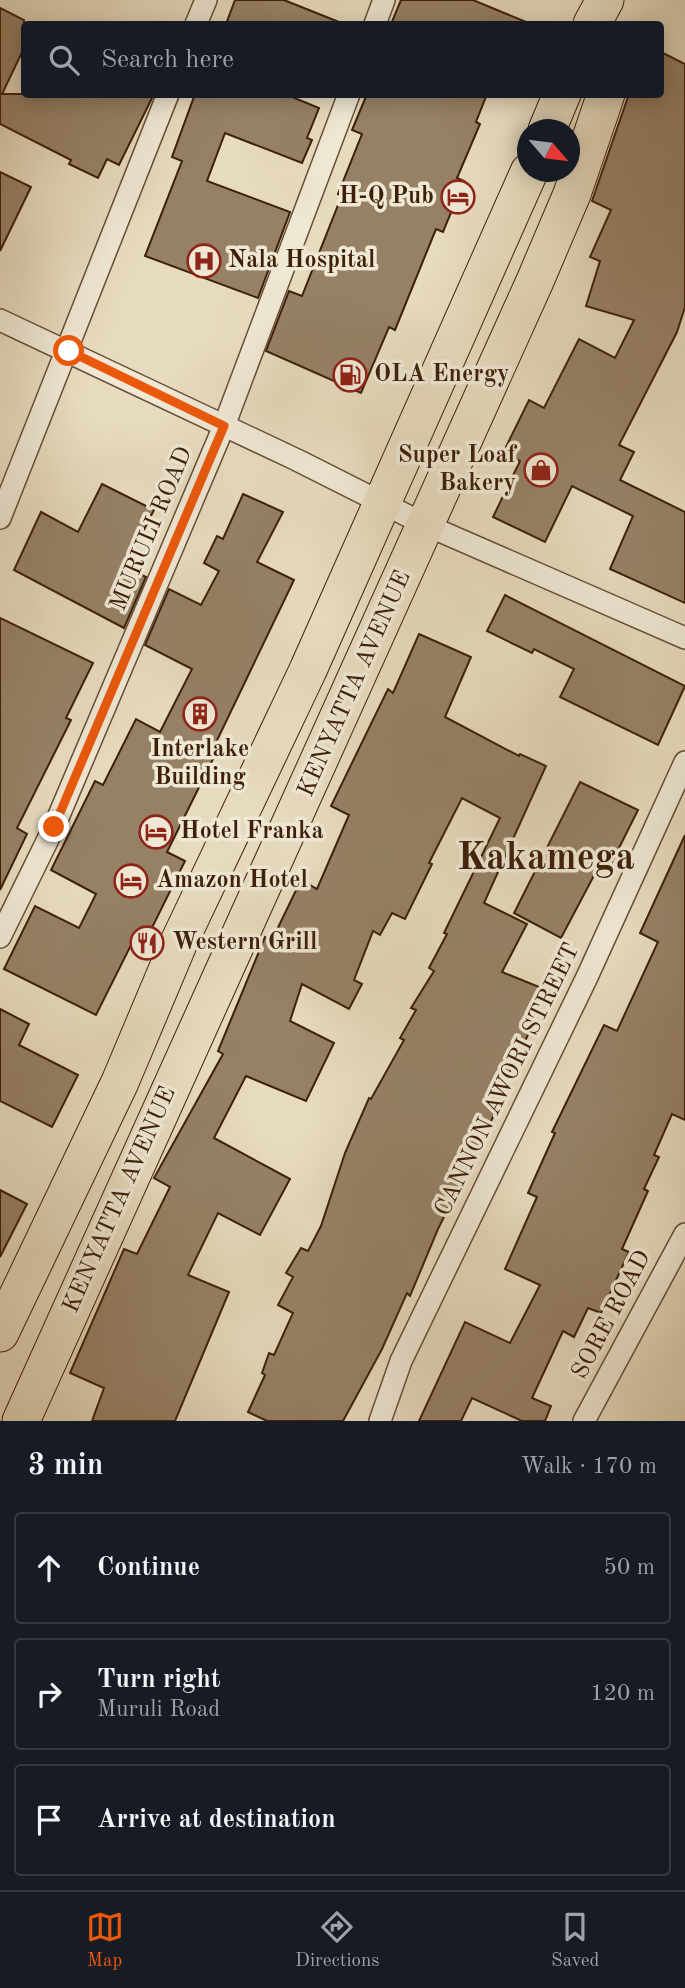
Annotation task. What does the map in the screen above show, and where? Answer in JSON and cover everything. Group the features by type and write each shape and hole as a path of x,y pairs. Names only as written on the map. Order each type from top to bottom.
{"highway":[{"path":"594,21 605,0"},
{"path":"617,21 619,0"},
{"path":"552,119 560,98"},
{"name":"KENYATTA AVENUE","path":"21,1421 535,281 572,194 605,98"},
{"name":"KENYATTA AVENUE","path":"4,1315 120,1082 179,942 309,670 525,182"},
{"path":"490,262 535,281"},
{"path":"222,850 269,874"},
{"path":"120,1082 163,1104"}],"street":[{"path":"197,21 206,0"},
{"path":"376,21 384,0"},
{"path":"0,518 69,351 166,98"},
{"name":"MURULI ROAD","path":"0,937 54,827 224,426 347,98"},
{"path":"0,320 426,525 685,638"},
{"name":"CANNON AWORI STREET","path":"380,1421 401,1361 587,977 685,762"},
{"name":"SORE ROAD","path":"584,1421 685,1234"}],"building":[{"path":"235,0 284,0 336,21 227,21"},
{"path":"401,0 473,0 524,21 392,21"},
{"path":"0,8 24,20 21,21 21,54 2,94 21,94 21,98 152,98 119,165 107,159 98,178 69,164 71,160 0,124"},
{"path":"664,54 685,64 685,307 677,332 619,445 634,452 620,480 685,512 685,603 610,569 633,516 572,486 545,542 493,517 520,461 503,453 529,400 544,408 579,339 615,358 634,320 586,306 600,261 590,257 611,210 592,201 628,98 664,98"},
{"path":"194,98 295,98 319,108 307,138 312,140 302,163 225,133 207,181 290,212 258,298 145,256 182,161 172,157"},
{"path":"365,98 485,98 476,122 480,124 457,178 464,181 443,232 436,229 395,330 389,327 361,393 266,351 289,291 302,296 342,195 338,194 362,134 352,130"},
{"path":"0,172 31,187 0,251"},
{"path":"102,484 154,510 129,559 144,566 140,574 146,577 124,628 14,570 41,512 78,532"},
{"path":"243,494 283,512 257,562 294,580 209,757 213,759 167,852 185,861 140,952 130,947 96,1015 4,969 35,906 79,928 96,894 51,870 95,781 103,785 136,719 160,732 192,669 145,645 169,589 201,605 219,571 204,563 217,536 223,539"},
{"path":"505,595 685,686 658,745 560,697 574,669 534,649 532,653 487,631"},
{"path":"0,618 93,663 66,718 71,720 17,828 27,834 0,890"},
{"path":"419,634 471,657 445,717 519,756 520,754 546,766 484,903 527,924 502,972 549,991 525,1041 521,1040 496,1111 438,1229 410,1296 407,1293 382,1349 343,1421 267,1421 248,1412 265,1375 262,1373 269,1353 274,1355 293,1313 278,1305 293,1277 286,1273 301,1248 308,1251 321,1226 345,1153 369,1098 371,1099 404,1040 400,1038 416,1010 411,1008 434,971 429,968 447,934 444,933 500,818 462,798 429,863 432,864 405,919 392,913 380,935 373,931 354,980 362,984 349,1009 302,984 290,1021 334,1043 306,1101 246,1076 214,1138 290,1179 260,1235 218,1213 188,1275 229,1292 175,1421 92,1421 104,1388 70,1373 124,1249 137,1254 170,1187 154,1178 223,1054 218,1051 265,937 272,940 301,880 317,889 349,815 331,806 388,689 393,693"},
{"path":"580,782 638,810 608,870 599,866 561,938 514,913"},
{"path":"685,835 685,1120 672,1114 654,1155 659,1157 644,1189 648,1191 622,1249 629,1252 601,1313 588,1308 574,1337 563,1331 532,1398 551,1406 545,1421 522,1421 472,1398 461,1421 419,1421 465,1322 510,1343 540,1285 505,1269 537,1197 528,1193 555,1133 552,1132 604,1025 617,1031 658,942 640,933"},
{"path":"0,1009 29,1024 19,1045 78,1075 52,1127 0,1101"},
{"path":"0,1190 27,1204 0,1257"}],"place":[{"name":"H-Q Pub","path":"458,197"},
{"name":"Nala Hospital","path":"204,261"},
{"name":"OLA Energy","path":"350,375"},
{"name":"Super Loaf Bakery","path":"541,470"},
{"name":"Interlake Building","path":"200,714"},
{"name":"Hotel Franka","path":"156,832"},
{"name":"Amazon Hotel","path":"131,881"},
{"name":"Western Grill","path":"147,943"}],"district":[{"name":"Kakamega","path":"546,859"}],"route":[{"path":"54,827 224,426 69,351"}]}
